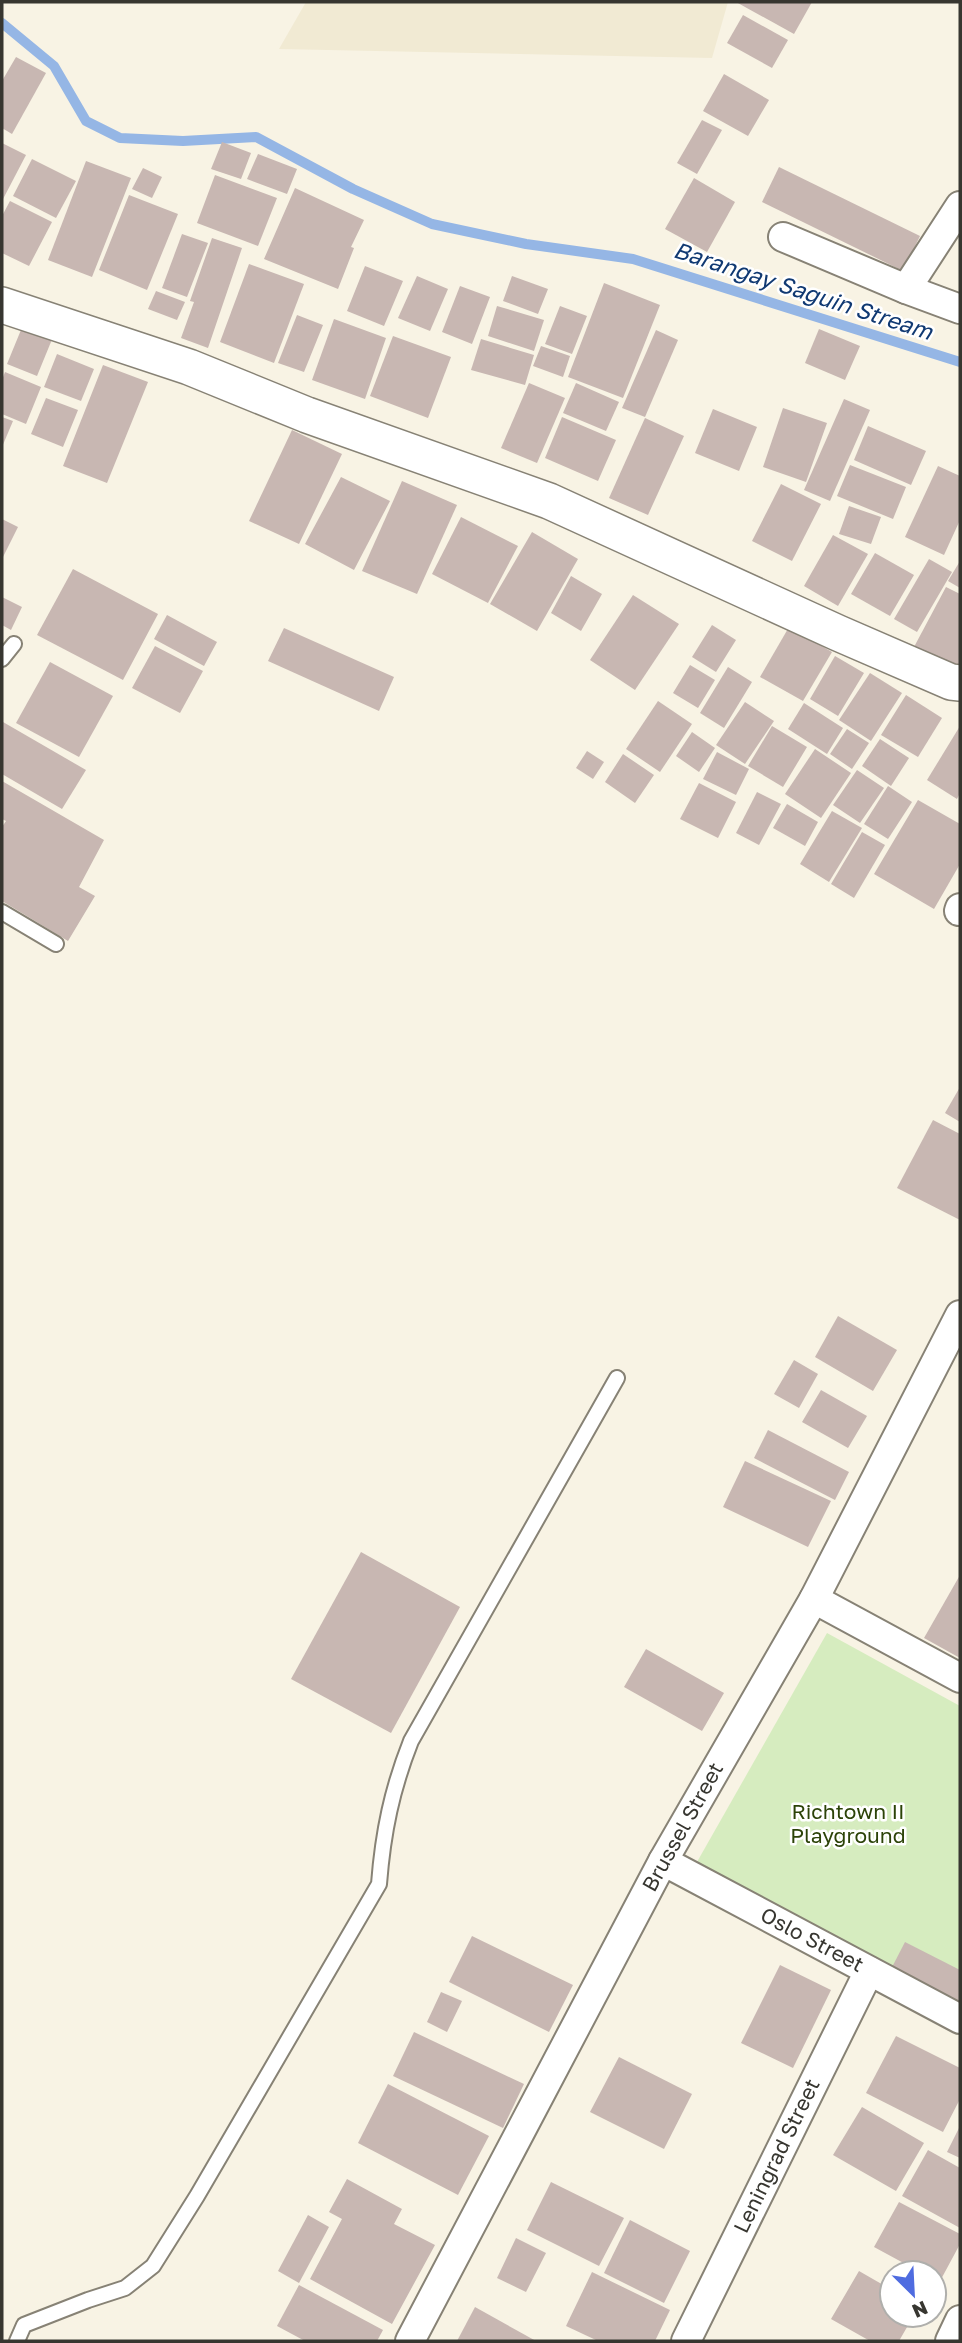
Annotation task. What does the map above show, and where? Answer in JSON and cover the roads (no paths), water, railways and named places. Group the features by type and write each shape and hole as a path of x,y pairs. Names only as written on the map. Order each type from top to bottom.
{"street":[{"path":"905,289 960,206"},
{"path":"783,237 905,289 960,309"},
{"path":"2,306 189,367 307,415 549,501 838,634 960,683"},
{"name":"Brussel Street","path":"410,2341 663,1861 814,1599 960,1315"},
{"path":"814,1599 960,1678"},
{"name":"Oslo Street","path":"663,1861 960,2019"},
{"name":"Leningrad Street","path":"686,2341 869,1971"},
{"path":"950,2341 960,2320"}],"lane":[{"path":"2,659 14,645"},
{"path":"2,912 55,944"},
{"path":"17,2341 24,2325 125,2288 153,2266 197,2196 379,1884 382,1843 395,1783 411,1741 617,1378"}],"waterway":[{"name":"Barangay Saguin Stream","path":"2,23 54,66 86,121 120,138 183,141 256,137 353,189 432,224 526,244 633,259 960,362"}],"park label":[{"name":"Richtown II Playground","path":"848,1824"}]}
